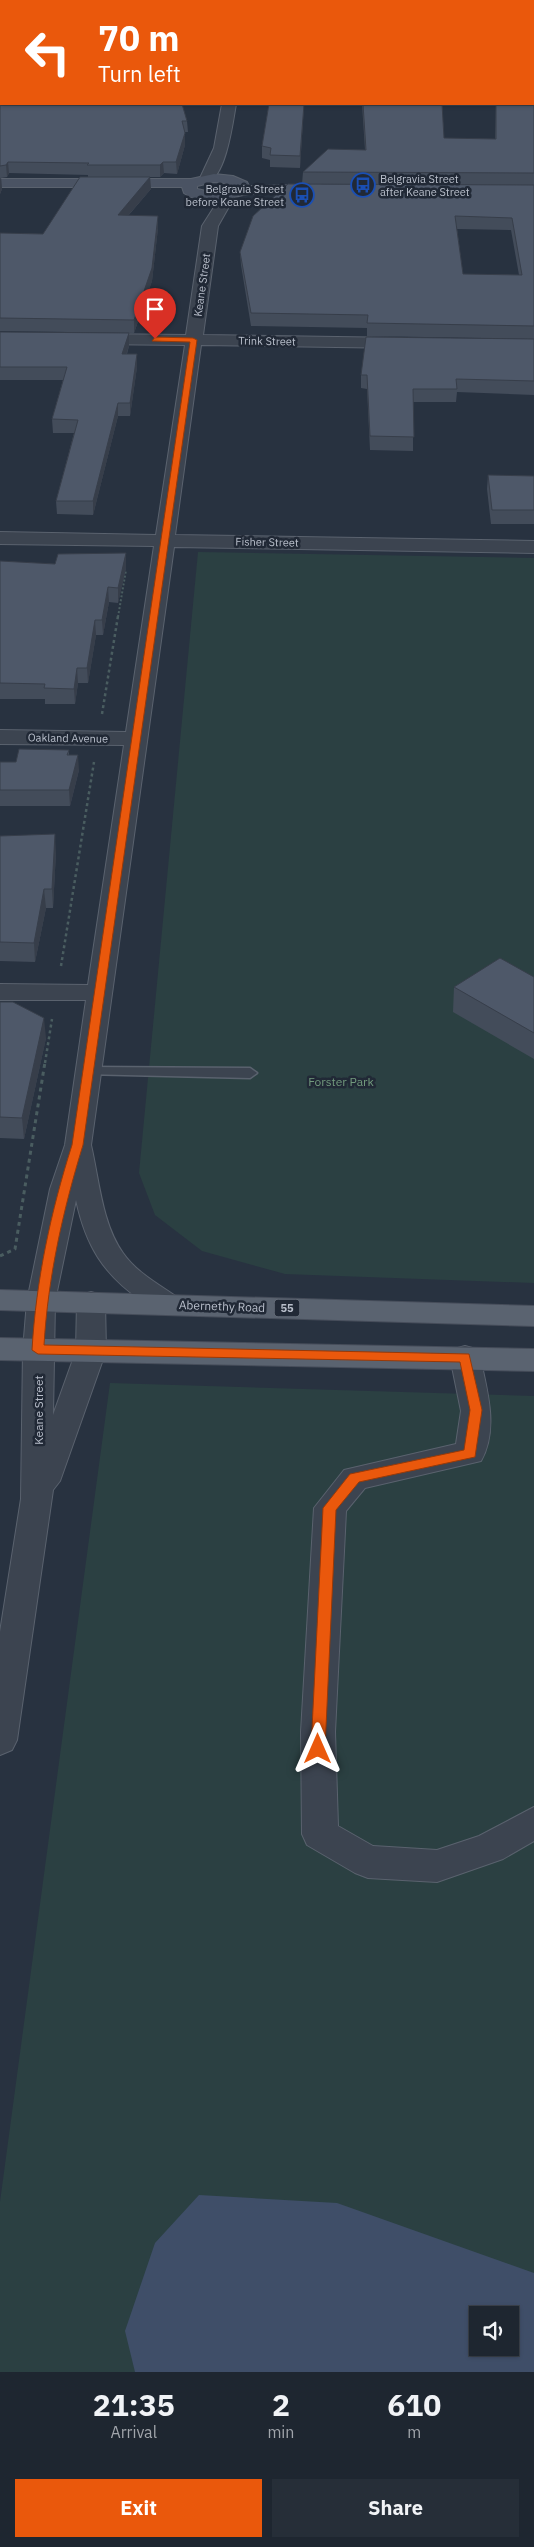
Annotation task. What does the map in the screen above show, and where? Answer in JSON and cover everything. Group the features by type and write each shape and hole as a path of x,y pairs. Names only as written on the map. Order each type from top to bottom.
{"main road":[{"name":"Abernethy Road","path":"0,1300 534,1316"},
{"path":"0,1349 465,1357 534,1360"}],"street":[{"path":"194,190 207,178 221,148 229,105"},
{"path":"221,148 234,187"},
{"path":"0,183 116,184 194,190 234,187 336,189 234,187 207,178"},
{"name":"Keane Street","path":"0,1740 37,1499 40,1301 64,1189 78,1145 210,226 234,187"},
{"name":"Keane Street","path":"194,190 210,226"},
{"name":"Trink Street","path":"77,338 417,343"},
{"name":"Fisher Street","path":"0,538 534,547"},
{"name":"Oakland Avenue","path":"0,737 136,739"},
{"path":"0,992 99,993"},
{"name":"Keane Street","path":"78,1145 95,1215 102,1238 112,1259 128,1276 167,1304"},
{"name":"Keane Street","path":"37,1499 92,1351 91,1302"},
{"path":"465,1357 476,1410 470,1453 355,1478 330,1508 318,1732 320,1834 368,1862 437,1866 490,1848 534,1824"}],"lane":[{"path":"88,1071 250,1073"}],"path":[{"path":"0,1256 15,1249 126,567"}],"green space":[{"name":"Forster Park","path":"198,552 534,558 534,1283 285,1274 202,1251 155,1215 139,1173"},
{"path":"110,1383 534,1396 534,2372 0,2372 0,2202"}],"water":[{"path":"199,2195 337,2203 534,2273 534,2372 135,2372 125,2331 155,2243"}],"building":[{"path":"0,105 182,105 187,121 182,121 185,133 176,162 163,162 160,165 87,165 89,163 8,162 6,165 0,166"},
{"path":"269,105 304,105 300,156 270,155 271,148 262,146"},
{"path":"363,105 442,105 444,138 496,139 496,105 534,105 534,173 303,172 328,149 366,150"},
{"path":"80,177 150,177 118,215 158,216 152,268 134,320 0,318 0,233 43,234"},
{"path":"288,184 534,185 534,326 367,323 368,315 251,313 240,252 253,216","holes":["455,216 512,218 522,275 463,274"]},
{"path":"0,332 129,333 122,354 137,354 130,403 118,403 93,501 56,501 78,420 52,419 67,367 0,367"},
{"path":"366,337 534,339 534,381 456,379 457,389 413,389 414,437 370,436 367,375 361,375"},
{"path":"488,475 534,476 534,510 492,510"},
{"path":"126,553 118,588 108,587 102,620 95,620 87,668 77,668 74,689 44,688 45,684 0,683 0,561 55,564 58,554"},
{"path":"19,749 69,750 67,755 78,755 69,790 0,790 0,762 16,762"},
{"path":"55,834 52,889 44,889 34,943 0,942 0,836"},
{"path":"500,958 534,977 534,1033 454,987"},
{"path":"0,1002 13,1002 44,1018 22,1118 0,1117"}],"place":[{"name":"Belgravia Street after Keane Street","path":"363,185"},
{"name":"Belgravia Street before Keane Street","path":"302,195"}],"route":[{"path":"155,339 193,340 78,1145 64,1189 40,1301 38,1350 465,1357 476,1410 470,1453 355,1478 330,1508 318,1749"}]}
